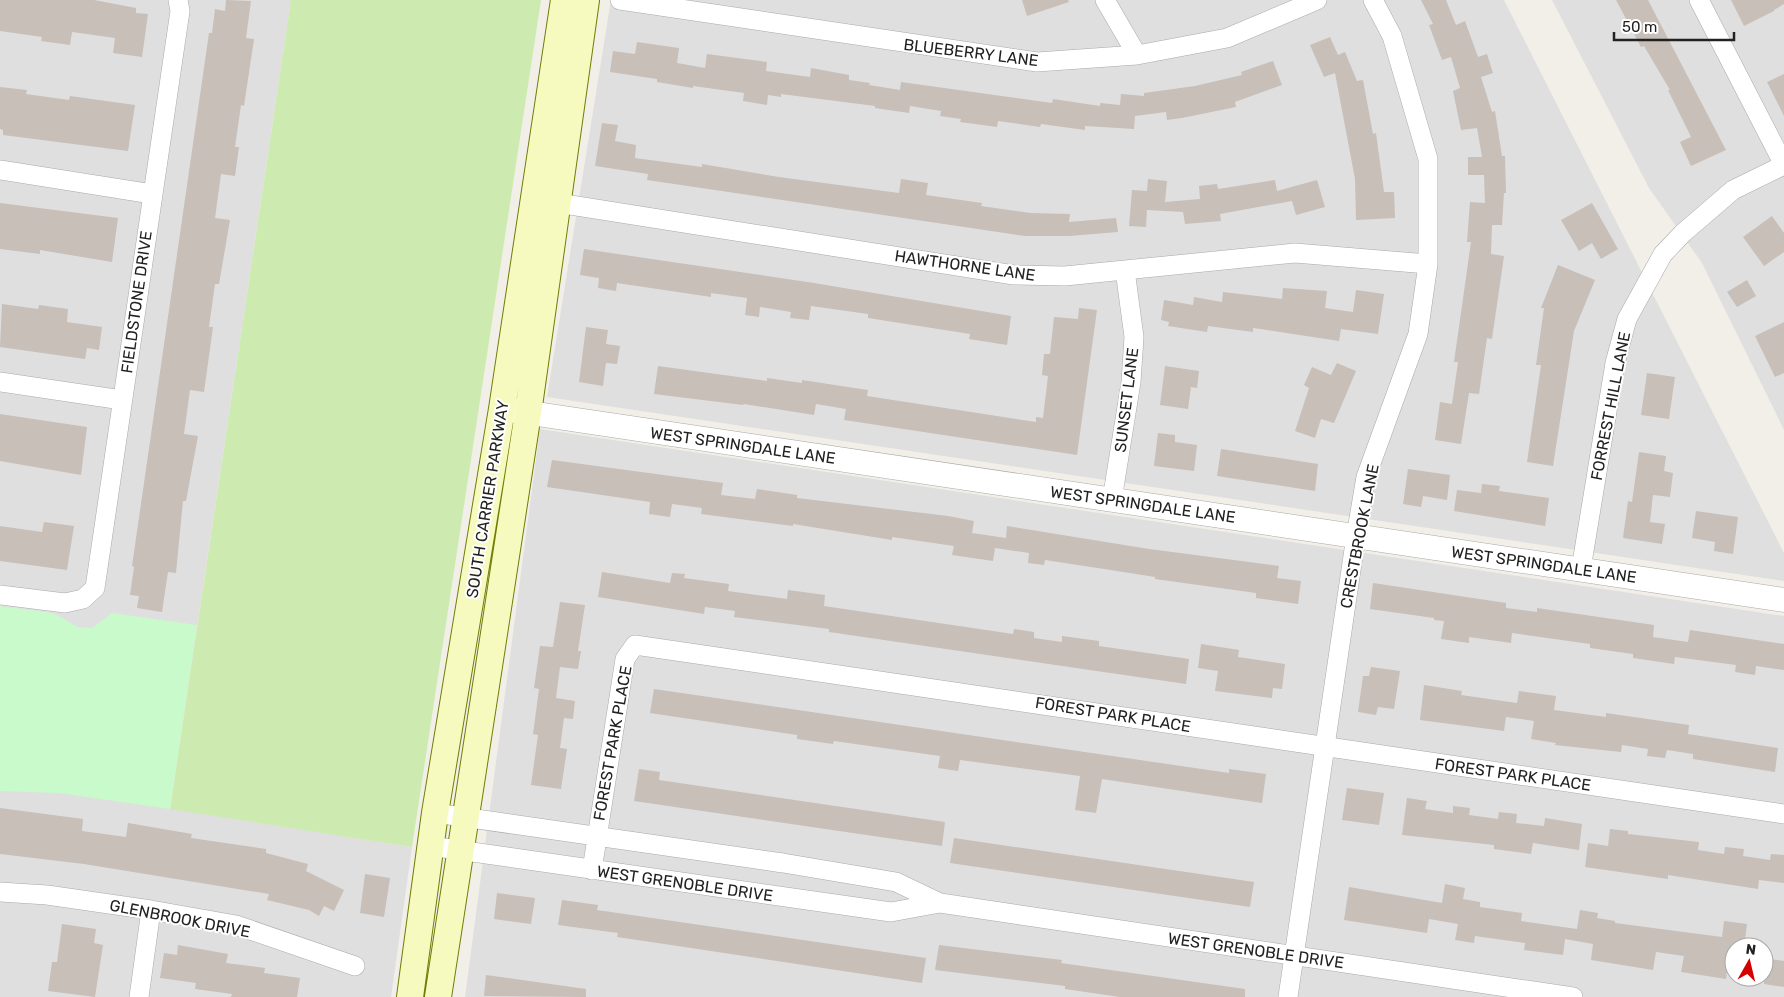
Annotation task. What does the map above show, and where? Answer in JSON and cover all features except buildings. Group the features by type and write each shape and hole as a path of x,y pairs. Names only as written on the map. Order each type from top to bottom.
{"main road":[{"name":"SOUTH CARRIER PARKWAY","path":"438,997 464,817 528,413 564,0"},
{"name":"SOUTH CARRIER PARKWAY","path":"410,997 435,813 502,409 586,0"}],"street":[{"name":"FIELDSTONE DRIVE","path":"0,595 65,603 83,599 95,588 180,11 178,0"},
{"name":"BLUEBERRY LANE","path":"620,0 1037,62 1137,55 1226,38 1316,0"},
{"path":"1105,0 1137,55"},
{"name":"CRESTBROOK LANE","path":"1288,997 1366,477 1418,334 1428,264 1428,159 1392,36 1373,0"},
{"path":"1699,0 1784,165"},
{"name":"FORREST HILL LANE","path":"1581,569 1615,363 1627,319 1663,254 1683,233 1733,190 1784,165"},
{"path":"0,170 152,194"},
{"name":"HAWTHORNE LANE","path":"545,201 1014,275 1066,276 1295,253 1428,264"},
{"name":"SUNSET LANE","path":"1112,500 1130,382 1134,337 1125,270"},
{"path":"0,382 122,400"},
{"name":"WEST SPRINGDALE LANE","path":"502,409 1784,600"},
{"name":"FOREST PARK PLACE","path":"596,835 625,659 635,645 884,680 1784,814"},
{"name":"WEST GRENOBLE DRIVE","path":"435,813 596,835 896,882 940,903 1573,997"},
{"path":"592,870 596,835"},
{"name":"WEST GRENOBLE DRIVE","path":"430,846 891,912 940,903"},
{"name":"GLENBROOK DRIVE","path":"0,892 47,895 236,925 355,966"},
{"path":"139,997 151,910"}],"shaded area":[{"path":"0,0 291,0 170,808 412,847 391,997 0,997"},
{"path":"611,0 1504,0 1784,553 1784,581 547,397"},
{"path":"1552,0 1784,0 1784,430 1702,263 1649,188"},
{"path":"540,429 1784,616 1784,997 465,997"}],"green space":[{"path":"291,0 541,0 412,847 170,809"},
{"path":"0,606 53,613 78,627 92,628 112,613 197,625 170,809 59,793 0,791"}]}
